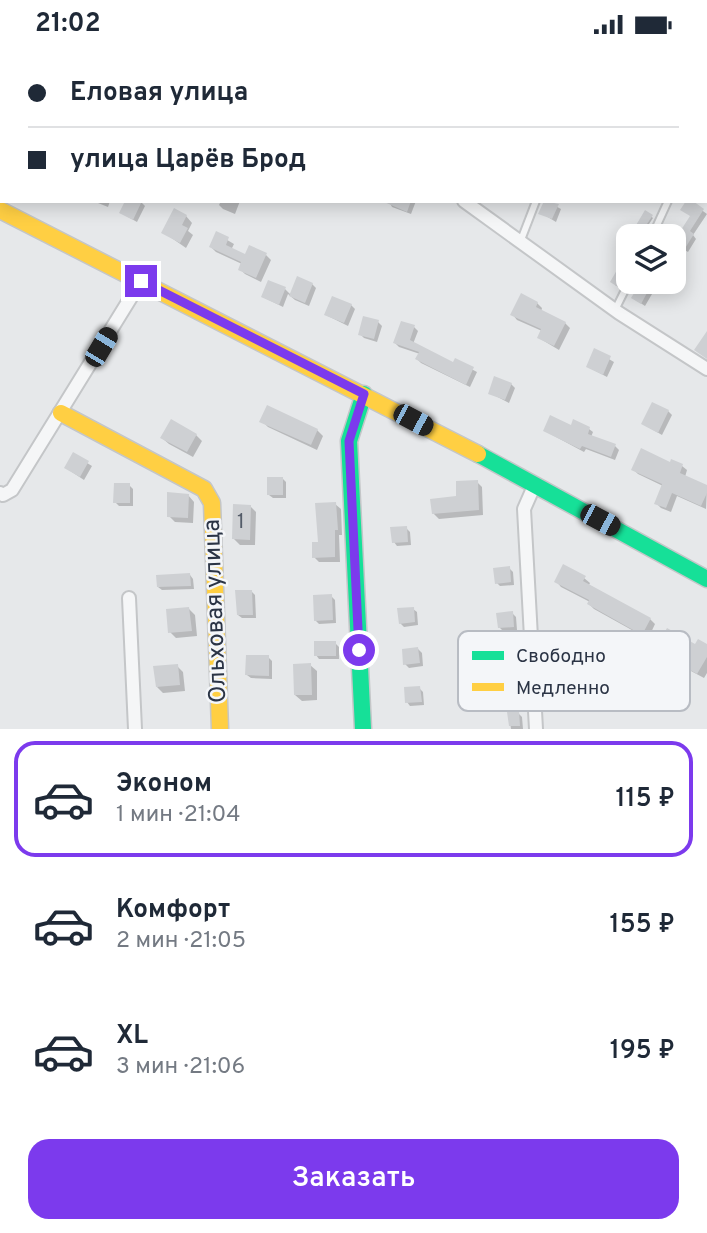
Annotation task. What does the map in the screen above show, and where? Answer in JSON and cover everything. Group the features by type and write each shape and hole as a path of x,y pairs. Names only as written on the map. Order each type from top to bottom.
{"street":[{"path":"467,203 615,310 707,369"},
{"path":"0,210 364,394 707,579"},
{"path":"0,493 3,495 12,490 141,281"},
{"path":"363,729 349,441 364,394"},
{"name":"Ольховая улица","path":"61,413 204,489 212,503 220,729"},
{"path":"531,631 524,509 535,484"},
{"path":"129,598 135,729"},
{"path":"535,711 536,729"}],"lane":[{"path":"521,240 535,203"},
{"path":"657,224 667,203"},
{"path":"615,310 623,294"}],"building":[{"path":"124,203 141,203 133,220 119,213"},
{"path":"387,203 410,203 407,212"},
{"path":"543,203 559,204 552,219 538,214"},
{"path":"685,203 696,203 704,209 690,231 694,234 686,247 685,224 690,216 680,210"},
{"path":"174,208 187,215 182,225 188,228 180,243 161,233"},
{"path":"645,210 653,215 647,224 637,224"},
{"path":"216,231 229,237 226,245 245,254 249,245 267,253 256,278 238,270 241,262 209,247"},
{"path":"616,272 616,286 610,282"},
{"path":"297,276 313,283 305,303 289,296"},
{"path":"268,280 286,287 279,305 261,297"},
{"path":"521,293 538,302 536,307 566,322 554,346 537,338 541,329 510,315"},
{"path":"634,294 646,294 641,304 631,298"},
{"path":"332,296 352,304 344,323 324,315"},
{"path":"363,316 379,320 374,339 358,335"},
{"path":"401,321 415,325 410,340 453,362 455,358 474,367 466,385 415,359 419,352 393,343"},
{"path":"707,331 707,359 694,350"},
{"path":"594,348 611,356 603,375 586,367"},
{"path":"494,376 512,383 505,400 488,394"},
{"path":"652,402 669,410 658,433 641,424"},
{"path":"267,405 318,429 311,445 259,422"},
{"path":"550,415 571,425 573,419 590,427 588,434 616,444 611,457 582,446 580,449 543,431"},
{"path":"171,419 197,434 187,452 160,438"},
{"path":"641,448 670,462 671,459 683,464 680,473 707,485 707,493 701,506 672,493 666,508 654,504 662,484 631,470"},
{"path":"73,452 89,461 80,477 64,468"},
{"path":"267,477 283,477 283,495 267,495"},
{"path":"478,480 479,510 432,514 430,499 456,496 456,481"},
{"path":"114,483 130,483 130,503 113,503"},
{"path":"167,492 189,494 188,518 167,517"},
{"path":"336,502 338,530 335,530 335,557 312,558 312,542 318,542 315,503"},
{"path":"233,504 251,505 250,540 232,539"},
{"path":"407,526 408,542 392,543 390,527"},
{"path":"563,564 586,576 583,581 651,618 644,631 635,631 587,604 589,600 554,582"},
{"path":"510,566 511,582 495,584 493,568"},
{"path":"190,573 191,586 157,587 156,575"},
{"path":"235,590 252,590 253,615 237,615"},
{"path":"332,594 333,620 314,621 313,595"},
{"path":"189,607 192,631 168,633 166,609"},
{"path":"414,607 415,622 399,624 397,608"},
{"path":"513,611 514,627 498,628 496,613"},
{"path":"698,639 707,644 707,657 697,674 690,670 690,641 695,644"},
{"path":"314,641 336,641 336,656 314,656"},
{"path":"418,647 420,663 403,665 402,649"},
{"path":"246,655 269,655 269,676 245,675"},
{"path":"311,663 312,695 294,695 293,664"},
{"path":"178,664 180,685 156,687 153,666"},
{"path":"420,686 422,702 405,703 404,687"},
{"path":"519,711 520,726 509,726 507,712"}],"traffic: fast":[{"path":"363,729 349,441 364,394"},
{"path":"478,454 707,579"}],"traffic: slow":[{"path":"0,210 478,454"},
{"path":"61,413 204,489 212,503 220,729"}],"route":[{"path":"141,281 364,394 349,441 359,650"}]}
